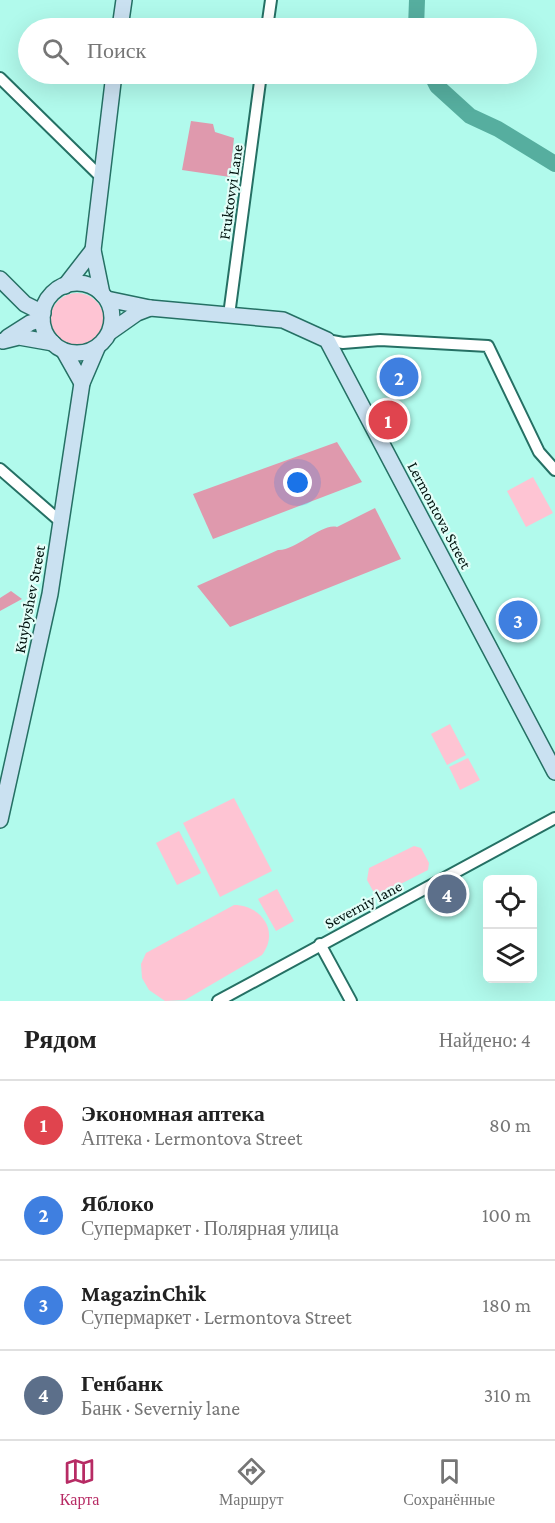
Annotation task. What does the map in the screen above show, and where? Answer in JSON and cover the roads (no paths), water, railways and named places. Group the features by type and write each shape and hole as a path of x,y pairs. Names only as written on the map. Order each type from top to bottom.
{"main road":[{"path":"121,18 124,0"},
{"path":"110,332 112,312 105,297 93,250 113,84"},
{"path":"82,382 45,332 42,316 48,299 65,286 93,250"},
{"path":"0,279 25,304 42,316"},
{"path":"65,286 85,284 105,297 150,308 283,320 327,340"},
{"path":"2,342 19,337 77,354 97,348 110,332 137,313 150,308"},
{"path":"2,342 42,316"},
{"name":"Lermontova Street","path":"327,340 555,772"},
{"name":"Kuybyshev Street","path":"0,818 45,621 62,523 82,382 97,348"}],"street":[{"path":"268,18 271,0"},
{"path":"0,78 101,177"},
{"name":"Fruktovyi Lane","path":"229,315 260,84"},
{"path":"327,340 343,343 380,340 488,346 539,452 555,470"},
{"path":"0,469 62,523"},
{"name":"Severniy lane","path":"218,1001 555,818"},
{"path":"320,944 351,1001"}],"waterway":[{"path":"416,18 417,0"},
{"path":"436,84 470,116 498,129 555,164"}],"place":[{"name":"Яблоко","path":"399,377"},
{"name":"Экономная аптека","path":"388,420"},
{"name":"MagazinChik","path":"518,620"},
{"name":"Генбанк","path":"447,894"}]}
